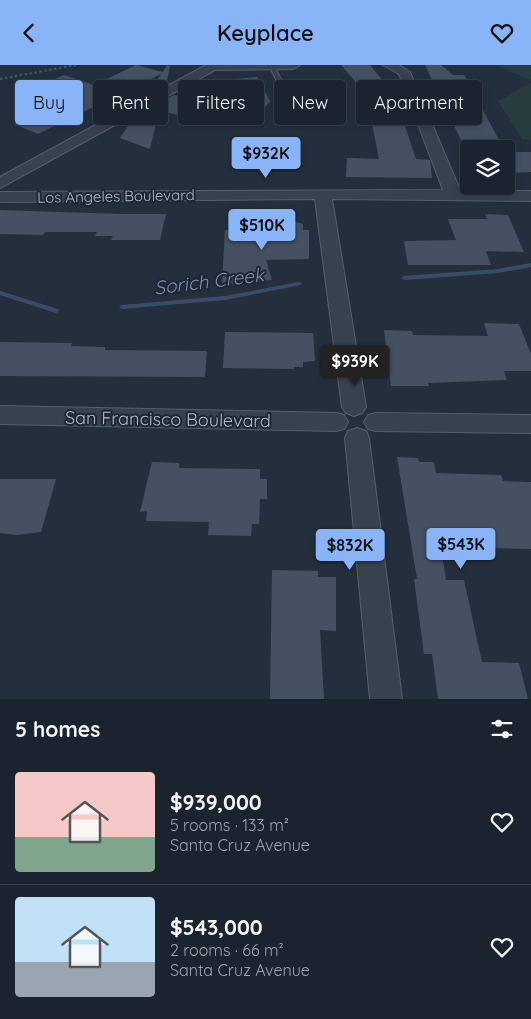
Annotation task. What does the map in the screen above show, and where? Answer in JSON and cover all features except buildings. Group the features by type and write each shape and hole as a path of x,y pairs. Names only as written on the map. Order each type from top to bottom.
{"street":[{"path":"0,183 212,65 294,65"},
{"path":"389,65 404,72 453,194"},
{"path":"323,194 356,422 386,699"},
{"name":"Los Angeles Boulevard","path":"0,197 323,194 531,196"},
{"name":"San Francisco Boulevard","path":"0,415 531,424"}],"lane":[{"path":"271,66 278,80"}],"path":[{"path":"0,79 76,65"}],"green space":[{"path":"495,65 531,65 531,80"},
{"path":"531,83 531,140 522,139 498,101"}],"waterway":[{"name":"Sorich Creek","path":"404,278 498,271 531,265"},
{"name":"Sorich Creek","path":"122,307 225,298 299,284"},
{"name":"Sorich Creek","path":"0,293 56,311"}]}
